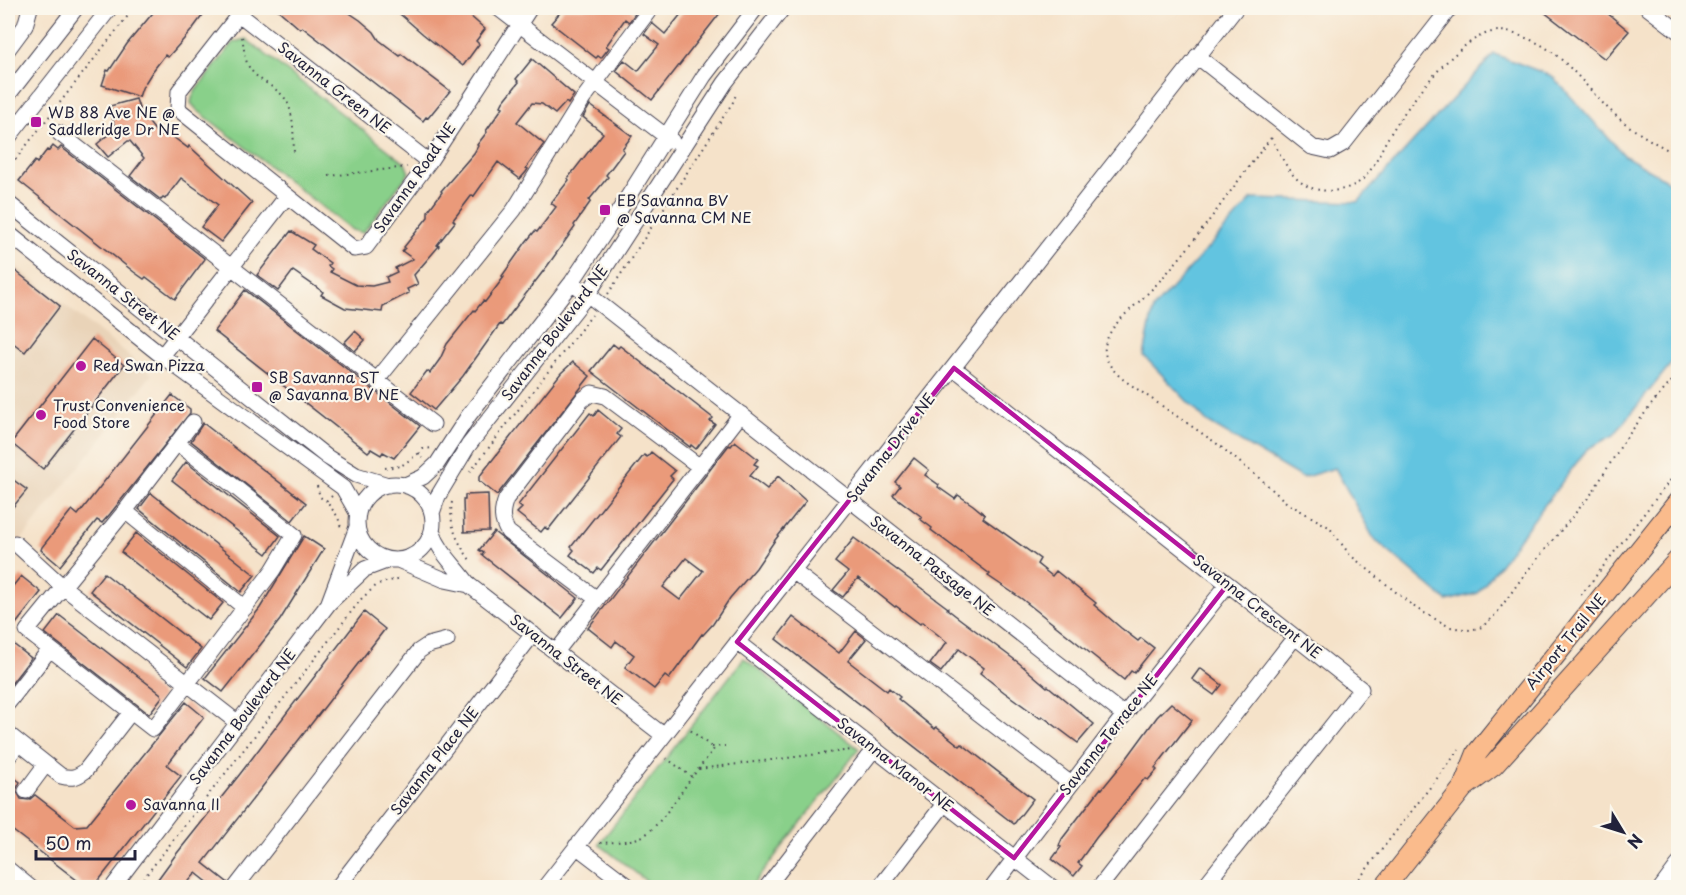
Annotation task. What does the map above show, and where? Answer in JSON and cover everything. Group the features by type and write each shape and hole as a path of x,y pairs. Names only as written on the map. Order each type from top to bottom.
{"main road":[{"name":"Airport Trail NE","path":"1463,788 1477,753 1678,502"},
{"name":"Airport Trail NE","path":"1384,888 1463,788 1493,766 1678,560"}],"street":[{"path":"8,49 25,26 30,8"},
{"path":"8,95 76,8"},
{"path":"8,138 110,8"},
{"path":"498,8 664,137 682,148"},
{"name":"Savanna Road NE","path":"242,11 179,91 178,109 354,249 366,247 429,162 530,8"},
{"path":"377,380 514,210 594,83 651,8"},
{"name":"Savanna Boulevard NE","path":"405,485 423,477 437,464 469,415 572,282 618,214 704,76 756,8"},
{"name":"Savanna Boulevard NE","path":"432,513 438,496 468,446 588,294 725,83 783,8"},
{"name":"Savanna Drive NE","path":"544,888 1236,8"},
{"path":"1197,56 1312,147 1330,151 1344,142 1450,8"},
{"path":"1648,8 1678,31"},
{"name":"Savanna Green NE","path":"242,11 429,162"},
{"path":"59,133 433,424"},
{"path":"162,356 287,196"},
{"name":"Savanna Street NE","path":"8,203 327,457 356,475 388,485"},
{"name":"Savanna Street NE","path":"8,233 162,356 343,488 358,520"},
{"name":"Savanna Passage NE","path":"572,282 1124,715"},
{"name":"Savanna Crescent NE","path":"954,368 1361,689 1203,888"},
{"path":"597,599 508,532 502,522 501,512 506,499 582,400 592,393 605,396 700,467"},
{"path":"556,652 741,414"},
{"path":"177,443 294,535 273,570 153,729 27,631 125,511 193,422"},
{"path":"405,485 423,496 432,513 432,531 423,548 408,558 394,560 377,556 361,538 358,520 363,503 370,493 381,487 405,485"},
{"path":"125,511 245,608"},
{"name":"Savanna Boulevard NE","path":"329,603 358,520"},
{"name":"Savanna Street NE","path":"432,531 446,559 469,585 663,735"},
{"path":"15,543 62,586 238,723"},
{"name":"Savanna Boulevard NE","path":"112,888 329,603 365,569 394,560"},
{"name":"Savanna Street NE","path":"394,560 445,580 469,585"},
{"path":"793,571 1071,784"},
{"name":"Savanna Terrace NE","path":"992,888 1124,715 1228,584"},
{"name":"Savanna Place NE","path":"338,888 533,634"},
{"path":"1099,888 1295,637"},
{"path":"235,888 419,651 428,645 447,640"},
{"name":"Savanna Manor NE","path":"737,642 867,749 944,804 1053,888"},
{"path":"8,703 50,649"},
{"path":"8,757 13,738 61,776 78,777 131,712"},
{"path":"766,888 867,749"},
{"path":"26,791 46,764"},
{"path":"879,888 944,804"},
{"path":"576,846 631,888"},
{"path":"1661,888 1678,865"},
{"path":"8,869 31,888"}],"path":[{"path":"8,169 134,8"},
{"path":"1678,155 1644,136 1613,113 1580,76 1550,49 1518,35 1499,31 1488,34 1460,49 1443,64 1396,126 1364,177 1353,186 1338,191 1313,188 1302,183 1290,171 1271,138 1176,261 1114,327 1107,340 1105,352 1108,363 1118,376 1216,443 1302,514 1329,527 1350,555 1399,596 1441,622 1464,630 1482,627 1496,615 1524,575 1592,493 1624,441 1678,374"},
{"path":"242,37 248,65 253,73 284,97 289,106 294,152"},
{"path":"329,176 408,167"},
{"path":"383,468 401,466 418,454 423,459"},
{"path":"326,501 337,491"},
{"path":"320,497 338,517 342,535"},
{"path":"136,888 362,598 378,584 402,578"},
{"path":"689,729 712,747 725,746"},
{"path":"600,843 635,838 650,831 714,749 712,747"},
{"path":"699,769 867,749"},
{"path":"666,758 692,777"}],"highlighted area":[{"path":"954,368 1228,584 1014,858 737,642"}],"shaded area":[{"path":"8,260 152,374 8,557"}],"green space":[{"path":"246,39 405,163 409,173 363,233 352,230 191,103 196,90 234,42"},
{"path":"744,658 859,749 751,887 654,887 599,844"}],"water":[{"path":"1494,54 1552,76 1625,156 1678,187 1678,355 1614,435 1587,449 1478,593 1447,601 1374,539 1335,468 1302,478 1207,422 1144,356 1153,309 1252,199 1358,202"}],"building":[{"path":"157,8 208,8 168,57 165,55 142,88 139,97 102,85 107,70 109,71 127,44"},
{"path":"276,8 342,8 374,32 379,40 450,91 423,121 302,27 300,29"},
{"path":"393,8 461,8 485,29 476,41 479,44 463,66"},
{"path":"564,8 633,8 631,11 635,14 629,22 625,19 606,46 609,48 601,58 598,56 596,58 551,23"},
{"path":"686,8 724,8 652,100 616,71 624,60 638,71 659,45 644,34 652,23 665,34"},
{"path":"1539,8 1601,8 1629,31 1605,59"},
{"path":"532,59 574,95 568,104 566,102 555,114 542,104 532,103 517,122 544,144 526,168 528,169 520,179 498,162 474,196 472,195 453,220 455,222 437,245 439,246 414,275 418,284 407,289 409,293 383,306 382,312 345,308 321,295 323,292 293,271 278,291 257,275 291,231 314,245 311,249 330,263 328,266 332,269 330,272 356,285 372,286 388,282 386,277 397,272 395,268 413,259 402,251 404,247 428,217 428,211 441,191 474,153 503,107 501,106 503,102 519,82 516,79"},
{"path":"136,99 140,111 160,137 165,131 188,148 189,146 252,203 221,242 201,227 218,205 181,178 165,199 161,200 130,176 144,158 130,141 108,157 97,144 115,129 110,106"},
{"path":"590,105 632,136 606,175 608,177 589,200 591,201 574,225 575,227 548,265 434,410 411,392 427,371 430,373 447,344 474,310 483,301 485,302 526,242 535,231 537,232 556,207 551,203 603,133 583,117"},
{"path":"53,146 58,150 61,147 205,259 175,299 146,277 144,279 134,272 19,181 35,161 37,163"},
{"path":"8,265 60,306 25,352 8,339"},
{"path":"245,290 420,426 394,458 383,452 381,455 371,449 368,452 214,331"},
{"path":"355,331 365,340 355,351 344,343"},
{"path":"92,339 124,365 43,469 11,443"},
{"path":"613,344 618,348 620,346 713,418 710,421 715,424 696,449 691,445 690,447 591,371"},
{"path":"573,362 590,376 497,495 479,481 479,477 561,373"},
{"path":"172,395 190,409 190,413 110,514 102,523 97,520 60,566 41,550 42,547 72,510 78,515"},
{"path":"598,410 621,429 617,434 621,437 548,530 545,527 541,532 517,513 522,508 518,505 590,413 594,416"},
{"path":"203,423 306,503 292,521 191,441"},
{"path":"735,441 758,459 754,464 758,466 750,476 767,489 778,476 806,501 669,679 665,676 654,689 625,667 634,655 616,641 612,647 588,628 729,445 731,446","holes":["686,558 703,571 680,600 663,587"]},
{"path":"651,452 675,471 670,476 673,479 601,570 598,568 594,573 570,555 574,550 571,547 644,455 647,457"},
{"path":"914,458 929,470 925,475 939,485 938,487 955,499 958,495 973,505 985,515 983,518 1040,559 1037,564 1052,576 1056,571 1096,603 1094,605 1121,628 1138,641 1141,638 1154,648 1134,673 1131,671 1124,680 1022,599 988,576 990,574 931,530 932,528 920,519 922,517 893,495 900,486 895,482"},
{"path":"186,462 280,536 267,554 172,480"},
{"path":"8,476 27,490 8,513"},
{"path":"151,493 255,575 241,592 139,509"},
{"path":"488,494 489,531 464,532 463,500 465,500 465,495"},
{"path":"494,532 578,598 562,618 482,555 484,553 479,550"},
{"path":"136,533 223,603 209,620 121,552"},
{"path":"304,536 324,549 280,620 223,692 205,678 260,608"},
{"path":"854,538 1019,663 1094,724 1078,743 1042,716 1040,718 1004,692 980,673 984,668 959,649 941,672 930,664 947,642 922,622 920,624 895,607 858,578 843,597 833,590 848,572 835,562"},
{"path":"104,573 201,649 187,667 90,591"},
{"path":"21,576 41,592 8,634 8,592"},
{"path":"364,612 385,629 203,863 227,882 225,888 215,888 196,873 183,888 160,888 155,883 174,857"},
{"path":"59,615 161,694 162,697 149,714 45,633"},
{"path":"793,617 839,653 856,631 866,639 848,661 887,691 889,688 900,697 898,699 935,729 936,727 960,746 962,744 1033,799 1014,824 776,639"},
{"path":"8,640 31,658 8,688"},
{"path":"1200,668 1222,685 1214,695 1192,679"},
{"name":"Savanna II","path":"186,702 204,717 167,765 181,776 96,884 82,884 8,827 8,773 20,782 16,790 21,799 29,800 35,795 75,826 87,825"},
{"path":"1171,703 1192,720 1155,768 1157,770 1148,780 1145,778 1096,838 1078,863 1082,866 1074,876 1052,859 1061,847 1059,846 1062,839 1157,717"}],"place":[{"name":"WB 88 Ave NE @ Saddleridge Dr NE","path":"36,122"},
{"name":"EB Savanna BV @ Savanna CM NE","path":"605,210"},
{"name":"Red Swan Pizza","path":"81,366"},
{"name":"SB Savanna ST @ Savanna BV NE","path":"257,387"},
{"name":"Trust Convenience Food Store","path":"41,415"},
{"name":"Savanna II","path":"131,805"}]}
